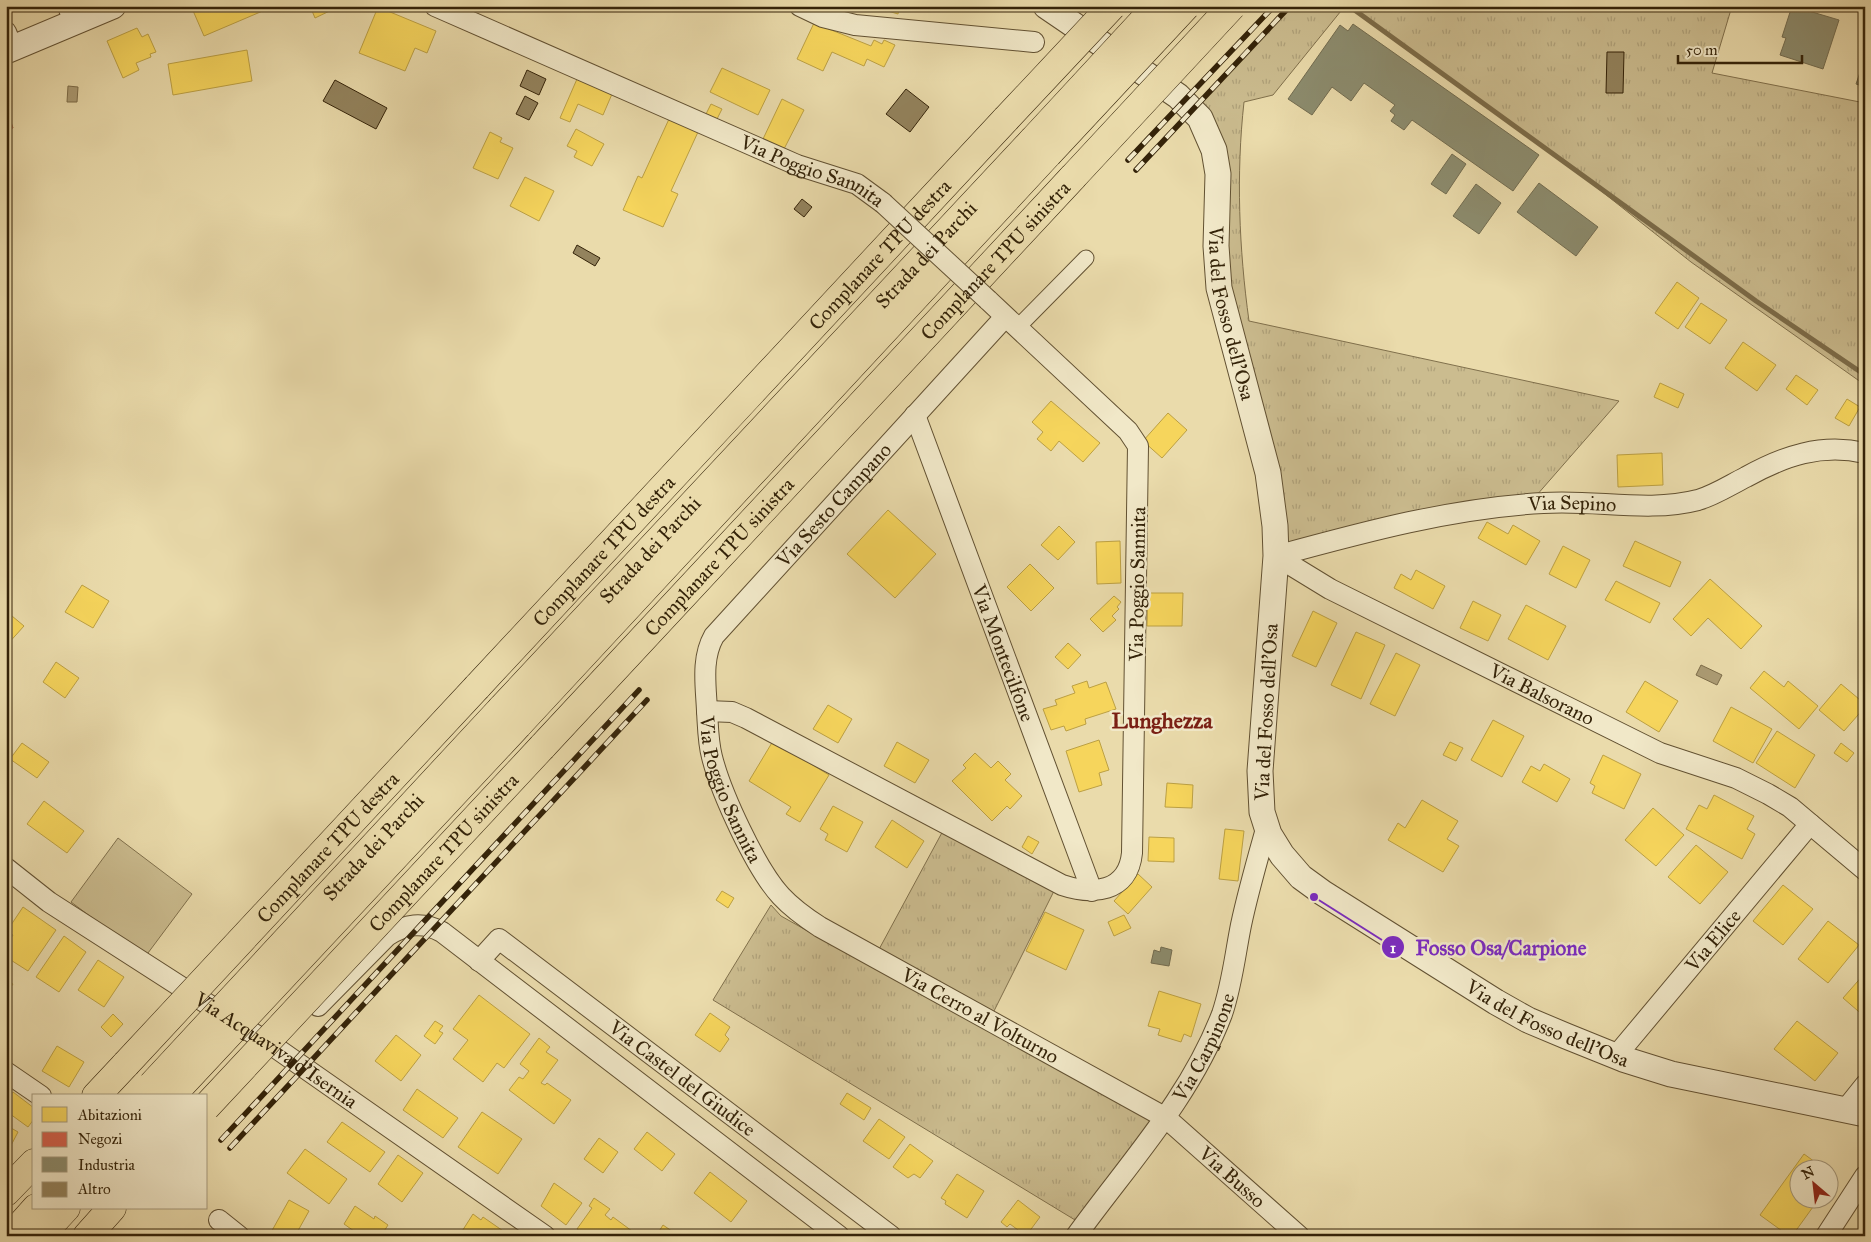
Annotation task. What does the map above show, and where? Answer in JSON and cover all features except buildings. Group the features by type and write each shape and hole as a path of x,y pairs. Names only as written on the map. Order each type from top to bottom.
{"highway":[{"name":"Complanare TPU destra","path":"98,1094 1112,6"},
{"name":"Strada dei Parchi","path":"1041,147 1158,6"},
{"name":"Strada dei Parchi","path":"155,1092 509,717 1041,147 1186,6"},
{"name":"Complanare TPU sinistra","path":"208,1105 1232,6"},
{"path":"6,1192 32,1165"},
{"path":"11,1236 34,1210"},
{"path":"40,1236 64,1210"},
{"path":"87,1236 110,1210"}],"street":[{"path":"8,44 71,15 114,6"},
{"name":"Via Poggio Sannita","path":"435,6 797,165 857,184 883,202 1128,430 1137,443 1139,454 1131,857 1127,870 1117,883 1092,891 1077,890 1047,878 743,716 727,712 707,711 709,740 714,765 746,841 771,884 796,911"},
{"path":"800,6 823,17 856,25 1034,42"},
{"name":"Via del Fosso dell'Osa","path":"1054,9 1178,96 1197,114 1212,143 1218,174 1216,246 1219,288 1268,473 1274,514 1276,556 1260,784 1262,812 1266,829 1288,863 1323,893 1516,1014 1616,1056 1672,1074 1855,1112"},
{"path":"1011,322 1086,258"},
{"name":"Via Sesto Campano","path":"707,711 705,664 714,636 915,415 1011,322"},
{"name":"Via Montecilfone","path":"915,415 1092,891"},
{"name":"Via Sepino","path":"1276,556 1412,521 1497,507 1556,502 1655,504 1686,502 1718,492 1763,468 1801,453 1833,448 1865,453"},
{"name":"Via Balsorano","path":"1276,556 1337,592 1660,753 1749,784 1784,804 1865,870"},
{"name":"Via Elice","path":"1616,1056 1810,824"},
{"name":"Via Carpinone","path":"1076,1236 1166,1118 1193,1075 1224,1006 1244,908 1266,829"},
{"name":"Via Acquaviva d'Isernia","path":"6,868 49,902 276,1048 545,1236"},
{"name":"Via Cerro al Volturno","path":"796,911 820,927 1166,1118"},
{"name":"Via Castel del Giudice","path":"276,1048 387,936 400,927 416,924 430,925 442,932 839,1236"},
{"name":"Via Castel del Giudice","path":"479,961 499,939 891,1236"},
{"path":"6,1072 38,1094"},
{"path":"1855,1112 1865,1085"},
{"name":"Via Busso","path":"1166,1118 1299,1236"},
{"path":"1826,1236 1865,1176"},
{"path":"219,1220 239,1236"}],"green space":[{"path":"1290,6 1345,6 1273,95 1244,102 1239,184 1243,267 1249,321 1619,401 1529,504 1276,556 1232,339 1218,181 1194,111"},
{"path":"1349,6 1732,6 1712,73 1865,103 1865,385 1691,262 1543,145"},
{"path":"945,827 1056,887 993,1013 1164,1109 1080,1223 713,1000 771,905 781,916 870,966"},
{"path":"118,838 192,894 145,957 71,902"}],"shaded area":[{"path":"68,86 78,87 77,102 67,102"},
{"path":"1701,665 1722,675 1717,685 1696,675"}],"waterway":[{"path":"1349,6 1756,301 1865,375"}],"railway":[{"path":"1128,160 1274,6"},
{"path":"1136,170 1290,6"},
{"path":"221,1140 639,690"},
{"path":"230,1148 647,700"}],"place":[{"name":"Fosso Osa/Carpione","path":"1314,897"}],"district":[{"name":"Lunghezza","path":"1162,720"}]}
